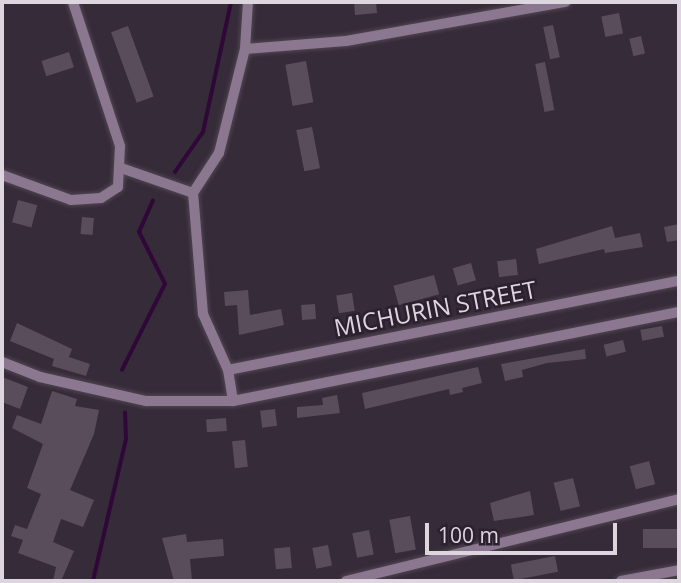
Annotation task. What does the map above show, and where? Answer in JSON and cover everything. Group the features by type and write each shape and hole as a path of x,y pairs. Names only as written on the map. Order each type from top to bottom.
{"street":[{"path":"2,174 71,200 101,198 118,187 120,146 73,2"},
{"path":"233,401 228,370 203,314 193,193 219,153 245,50 248,2"},
{"path":"245,50 346,41 566,2"},
{"path":"121,168 193,193"},
{"name":"MICHURIN STREET","path":"228,370 679,281"},
{"path":"2,362 40,377 146,401 233,401 679,312"},
{"path":"346,581 679,499"},
{"path":"621,581 679,570"}],"building":[{"path":"354,2 376,2 377,13 355,15"},
{"path":"619,13 623,34 605,37 601,16"},
{"path":"553,25 560,57 550,59 543,27"},
{"path":"128,26 154,96 137,103 111,32"},
{"path":"641,36 645,54 633,56 629,39"},
{"path":"69,52 74,67 46,76 41,61"},
{"path":"306,61 313,102 293,106 285,65"},
{"path":"545,62 554,110 545,112 535,64"},
{"path":"312,127 320,168 304,171 296,130"},
{"path":"18,200 37,205 31,227 12,222"},
{"path":"82,217 94,218 92,235 81,234"},
{"path":"679,224 679,240 667,242 664,227"},
{"path":"612,226 615,238 640,233 643,247 605,253 604,249 539,264 536,249"},
{"path":"516,259 518,275 499,277 497,261"},
{"path":"471,263 476,280 458,286 453,268"},
{"path":"434,275 439,294 399,305 393,286"},
{"path":"248,290 250,315 281,309 284,325 239,335 237,305 225,306 224,292"},
{"path":"352,293 355,311 339,313 336,296"},
{"path":"315,304 316,319 302,320 301,305"},
{"path":"17,323 72,349 69,357 90,364 86,376 52,366 54,359 10,341"},
{"path":"662,326 664,337 642,341 640,330"},
{"path":"623,340 626,352 606,356 604,345"},
{"path":"585,349 586,359 547,363 522,370 523,377 505,381 501,364"},
{"path":"478,367 482,383 462,388 463,392 450,395 449,389 365,409 362,393"},
{"path":"2,377 28,387 20,409 2,402"},
{"path":"52,391 77,399 75,406 99,410 94,434 70,490 94,500 83,527 61,519 53,542 74,551 61,581 53,581 56,567 18,553 23,540 11,536 15,525 27,529 41,494 27,488 43,444 12,428 17,415 41,424"},
{"path":"337,395 340,413 297,418 297,407 323,405 322,398"},
{"path":"275,409 277,426 262,428 260,411"},
{"path":"226,418 227,431 207,432 206,419"},
{"path":"245,440 248,467 235,468 232,441"},
{"path":"649,461 655,484 636,489 630,466"},
{"path":"573,478 580,506 561,511 554,483"},
{"path":"530,491 534,515 494,521 490,503"},
{"path":"410,516 416,549 395,553 389,520"},
{"path":"643,529 679,529 679,548 643,548"},
{"path":"369,530 374,555 357,558 352,533"},
{"path":"186,534 187,542 223,539 224,556 190,559 192,581 174,581 162,538"},
{"path":"328,545 332,566 316,569 312,548"},
{"path":"290,547 292,568 276,569 274,548"},
{"path":"555,556 558,572 514,580 511,565"}],"waterway":[{"path":"175,172 203,132 231,2"},
{"path":"122,370 165,284 139,232 153,201"},
{"path":"93,581 126,439 125,413"}]}
